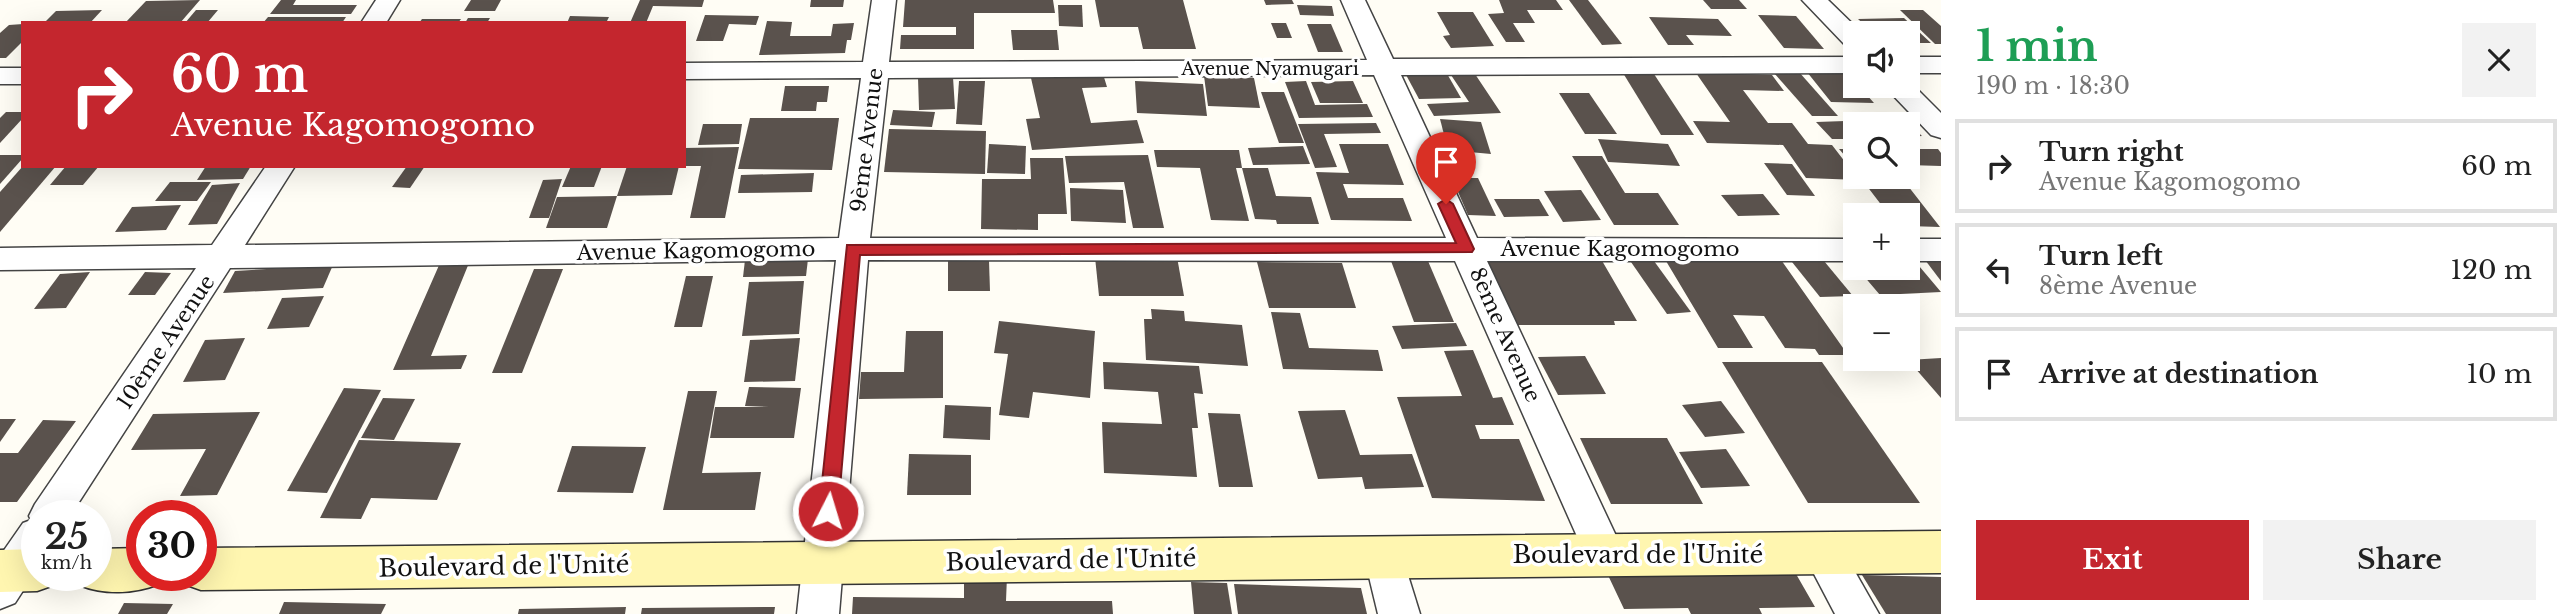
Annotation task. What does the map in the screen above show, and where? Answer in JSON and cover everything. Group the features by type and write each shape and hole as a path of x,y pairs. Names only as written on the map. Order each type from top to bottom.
{"street":[{"path":"374,21 388,0"},
{"name":"9ème Avenue","path":"818,614 853,249 884,0"},
{"name":"8ème Avenue","path":"1353,0 1605,555"},
{"path":"1814,0 1843,29"},
{"name":"Avenue Nyamugari","path":"686,71 1843,65"},
{"path":"1920,65 1941,65"},
{"path":"0,76 21,76"},
{"path":"1910,98 1941,129"},
{"name":"10ème Avenue","path":"60,500 280,168"},
{"name":"Avenue Kagomogomo","path":"0,259 853,249 1843,250"},
{"path":"1920,250 1941,250"},
{"name":"Boulevard de l'Unité","path":"217,569 1941,552"},
{"path":"1823,553 1858,614"},
{"path":"1384,556 1399,614"}],"building":[{"path":"200,0 182,21 127,21 146,1"},
{"path":"281,0 296,0 293,5 357,5 351,14 270,14"},
{"path":"471,0 501,0 495,11 464,11"},
{"path":"640,0 704,0 702,7 653,6 647,21 631,21"},
{"path":"811,0 844,0 843,7 810,7"},
{"path":"905,0 1053,0 1055,13 974,13 974,49 900,49 901,35 956,35 956,27 903,27"},
{"path":"1095,0 1183,0 1196,49 1143,49 1138,27 1100,27"},
{"path":"1264,0 1292,0 1294,4 1266,5"},
{"path":"1499,0 1556,0 1563,10 1527,10 1535,23 1513,23 1525,42 1506,42 1488,14 1504,13"},
{"path":"1569,0 1588,0 1622,44 1602,45"},
{"path":"1703,0 1739,0 1747,9 1711,9"},
{"path":"1058,5 1082,5 1083,27 1059,26"},
{"path":"1297,5 1332,6 1334,16 1300,15"},
{"path":"102,10 92,21 46,21 56,11"},
{"path":"196,10 218,10 209,21 187,21"},
{"path":"1900,10 1923,10 1941,26 1941,44 1935,44 1920,29 1920,21 1911,21"},
{"path":"1437,12 1473,12 1494,46 1451,48 1443,36 1450,35"},
{"path":"705,15 759,16 756,25 729,24 723,41 696,41"},
{"path":"1758,15 1796,16 1824,49 1784,48"},
{"path":"570,16 609,17 607,21 568,21"},
{"path":"268,17 346,17 343,21 265,21"},
{"path":"1649,17 1718,19 1732,36 1686,35 1694,45 1668,45"},
{"path":"468,18 490,18 488,21 466,21"},
{"path":"1904,18 1907,21 1860,21 1858,19"},
{"path":"422,19 461,19 460,21 420,21"},
{"path":"767,21 792,22 790,36 831,36 833,24 854,23 845,53 759,55"},
{"path":"1271,23 1286,23 1292,38 1277,38"},
{"path":"21,24 21,43 6,58 0,58 0,33 9,25"},
{"path":"1307,24 1331,24 1343,52 1318,52"},
{"path":"1011,30 1057,30 1059,50 1013,50"},
{"path":"1920,33 1931,43 1920,43"},
{"path":"1473,71 1501,113 1434,116 1427,104 1469,102 1449,72"},
{"path":"1446,72 1461,98 1419,99 1405,73"},
{"path":"1799,72 1838,116 1812,116 1774,73"},
{"path":"1807,72 1843,73 1843,98 1870,98 1874,103 1831,102"},
{"path":"1623,73 1654,74 1694,135 1661,135"},
{"path":"1696,73 1772,75 1784,91 1743,90 1768,123 1792,123 1808,144 1832,145 1843,159 1843,179 1806,178 1783,145 1707,143 1693,121 1730,122"},
{"path":"1103,74 1107,87 1082,88 1091,123 1137,120 1144,143 1032,150 1026,119 1040,118 1031,78"},
{"path":"1204,76 1254,78 1260,108 1208,106"},
{"path":"953,77 955,109 919,110 918,78"},
{"path":"959,81 985,81 982,125 956,124"},
{"path":"1135,81 1203,84 1207,116 1137,113"},
{"path":"1306,81 1315,105 1367,104 1373,117 1299,118 1285,82"},
{"path":"1353,81 1363,103 1320,103 1311,82"},
{"path":"785,86 829,86 827,102 817,102 816,111 781,111"},
{"path":"1261,92 1284,92 1304,143 1279,143"},
{"path":"1559,93 1589,93 1617,134 1585,134"},
{"path":"893,110 935,112 932,127 890,125"},
{"path":"6,112 21,112 21,120 0,143 0,118"},
{"path":"750,118 839,118 832,170 738,169"},
{"path":"1440,119 1481,122 1491,154 1448,150"},
{"path":"1843,121 1843,139 1832,139 1816,122"},
{"path":"1376,123 1381,133 1324,134 1337,167 1315,168 1298,124"},
{"path":"703,124 742,124 739,144 698,145"},
{"path":"889,129 986,131 985,174 884,172"},
{"path":"1598,139 1668,144 1680,166 1608,162"},
{"path":"989,144 1026,146 1025,174 987,173"},
{"path":"1339,144 1388,144 1404,185 1343,184 1348,198 1403,198 1412,221 1331,220 1316,172 1349,173"},
{"path":"1303,146 1310,164 1253,165 1248,148"},
{"path":"739,147 725,218 690,218 701,166 686,166 686,148"},
{"path":"1920,149 1938,149 1941,153 1941,166 1920,165"},
{"path":"1154,150 1239,150 1242,168 1236,168 1249,221 1211,220 1200,168 1157,167"},
{"path":"0,155 21,155 21,160 0,184"},
{"path":"1148,155 1164,228 1133,228 1124,182 1069,183 1065,156"},
{"path":"1572,156 1602,156 1625,193 1658,193 1679,225 1614,225"},
{"path":"1030,158 1063,158 1067,214 1038,214 1038,230 981,229 982,179 1031,179"},
{"path":"1764,163 1792,164 1815,196 1787,195"},
{"path":"21,168 54,168 0,232 0,192"},
{"path":"64,168 97,168 83,185 50,185"},
{"path":"205,168 250,168 243,179 197,180"},
{"path":"406,168 424,168 410,188 392,187"},
{"path":"570,168 601,168 594,187 562,187"},
{"path":"626,168 679,168 672,195 617,196"},
{"path":"1242,168 1268,168 1276,196 1311,197 1319,224 1277,224 1276,220 1255,219"},
{"path":"814,173 812,192 738,193 741,175"},
{"path":"1452,178 1478,178 1496,216 1468,215"},
{"path":"562,179 549,218 529,218 543,180"},
{"path":"170,182 211,182 197,201 155,201"},
{"path":"240,183 217,224 188,225 212,185"},
{"path":"1070,188 1123,190 1126,223 1071,221"},
{"path":"1869,189 1910,189 1940,227 1920,226 1920,203 1880,203"},
{"path":"1581,190 1601,220 1563,222 1544,191"},
{"path":"1763,194 1780,215 1738,216 1721,195"},
{"path":"617,196 607,228 546,228 557,197"},
{"path":"1494,199 1539,199 1549,216 1504,217"},
{"path":"181,205 166,230 115,232 132,207"},
{"path":"1479,250 1601,259 1637,321 1614,321 1615,325 1514,325"},
{"path":"1920,252 1941,253 1941,281 1920,253"},
{"path":"1663,256 1779,257 1843,348 1843,355 1819,355 1815,349 1785,348 1764,316 1733,315 1753,348 1718,348"},
{"path":"1095,257 1177,257 1184,296 1099,296"},
{"path":"808,259 806,276 743,277 745,260"},
{"path":"948,261 989,261 990,291 948,291"},
{"path":"1391,261 1428,261 1454,322 1414,322"},
{"path":"1654,261 1691,312 1667,314 1631,262"},
{"path":"1824,261 1851,294 1820,297 1792,262"},
{"path":"1257,262 1342,263 1356,308 1269,308"},
{"path":"440,263 469,263 431,356 467,355 461,369 393,370"},
{"path":"333,265 323,288 223,293 235,271"},
{"path":"1920,267 1941,292 1900,294 1879,294 1867,280 1920,280"},
{"path":"534,269 563,269 522,373 492,373"},
{"path":"90,272 66,308 34,309 60,274"},
{"path":"145,272 171,273 155,295 128,295"},
{"path":"686,276 713,276 702,327 674,327"},
{"path":"804,281 799,334 742,336 749,282"},
{"path":"324,296 309,327 267,329 282,298"},
{"path":"1151,309 1184,311 1185,321 1242,325 1248,366 1146,360 1144,319 1152,319"},
{"path":"1271,312 1300,313 1309,348 1378,350 1383,371 1283,369"},
{"path":"999,321 1095,331 1090,398 1033,392 1029,418 999,415 1008,354 994,353"},
{"path":"1456,323 1467,346 1402,349 1392,326"},
{"path":"906,331 943,331 943,398 859,399 861,372 904,372"},
{"path":"245,338 225,380 183,382 205,340"},
{"path":"800,338 795,381 744,382 750,340"},
{"path":"1473,350 1493,398 1502,397 1514,425 1475,425 1480,439 1519,439 1545,501 1432,498 1397,397 1462,396 1444,351"},
{"path":"1585,356 1606,394 1558,395 1538,357"},
{"path":"1941,358 1941,398 1918,371 1920,371 1920,359"},
{"path":"1103,362 1199,366 1203,394 1194,393 1198,428 1192,428 1197,477 1104,473 1102,422 1162,424 1158,392 1104,389"},
{"path":"1722,362 1822,362 1920,503 1808,503"},
{"path":"749,387 801,388 794,438 710,438 715,407 769,407 745,406"},
{"path":"344,388 381,390 327,493 287,491"},
{"path":"688,391 717,391 702,473 761,472 755,510 663,510"},
{"path":"383,398 415,399 394,440 361,438"},
{"path":"1721,401 1745,433 1705,437 1682,405"},
{"path":"945,405 991,407 990,440 943,438"},
{"path":"1345,410 1360,455 1412,454 1424,487 1365,489 1362,477 1318,479 1298,411"},
{"path":"260,412 217,495 180,496 206,449 131,450 153,414"},
{"path":"1208,413 1240,414 1253,487 1219,487"},
{"path":"0,419 16,419 0,442"},
{"path":"43,420 76,421 17,502 0,502 0,453 18,453"},
{"path":"1580,438 1667,438 1703,504 1611,504"},
{"path":"359,440 461,443 437,500 371,498 361,519 320,518"},
{"path":"572,446 646,447 633,493 557,492"},
{"path":"1726,449 1750,486 1701,488 1679,452"},
{"path":"909,454 971,455 971,495 907,495"},
{"path":"1792,567 1815,607 1759,608 1762,614 1691,614 1688,608 1624,609 1606,571"},
{"path":"964,575 1007,576 1006,601 1112,601 1113,614 852,614 853,597 964,598"},
{"path":"1862,575 1941,577 1941,614 1886,614"},
{"path":"1191,582 1227,583 1232,614 1194,614"},
{"path":"1234,584 1361,588 1367,614 1238,614"},
{"path":"284,602 386,604 381,614 279,614"},
{"path":"124,603 173,604 167,614 118,614"},
{"path":"626,607 625,614 518,614 519,609"},
{"path":"775,607 774,614 641,614 642,608"}],"route":[{"path":"828,511 853,249 1466,249 1446,204"}]}
